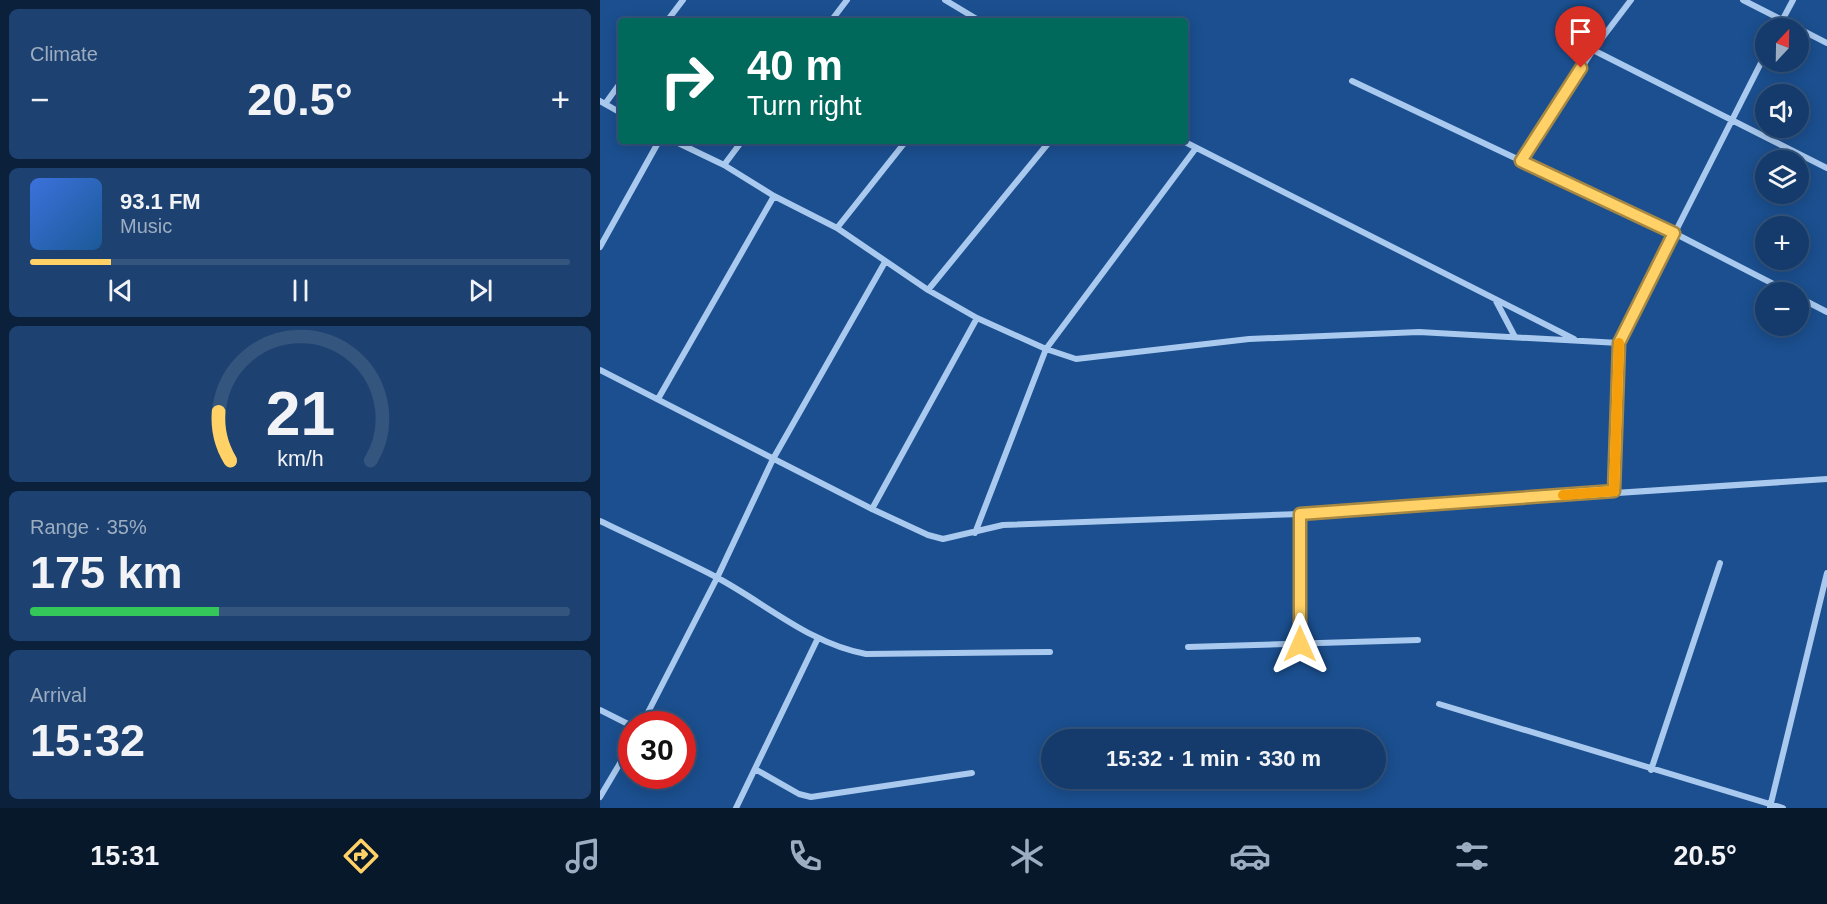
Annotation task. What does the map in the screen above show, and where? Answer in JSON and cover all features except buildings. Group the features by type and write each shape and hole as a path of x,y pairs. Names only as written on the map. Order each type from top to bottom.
{"street":[{"path":"670,18 683,0"},
{"path":"833,18 847,0"},
{"path":"945,0 975,18"},
{"path":"1521,161 1593,50 1631,0"},
{"path":"1743,0 1778,18"},
{"path":"1783,18 1793,0"},
{"path":"1809,34 1827,43"},
{"path":"1593,50 1827,168"},
{"path":"1614,491 1619,343 1756,72"},
{"path":"1352,81 1674,233 1770,282"},
{"path":"618,85 602,103 618,111"},
{"path":"600,247 657,144"},
{"path":"680,144 724,165 774,196 837,228 928,290 977,318 1046,349 1076,359 1249,339 1419,332 1619,343"},
{"path":"724,165 740,144"},
{"path":"837,228 904,144"},
{"path":"928,290 1048,144"},
{"path":"1188,144 1577,340"},
{"path":"975,533 1046,349 1196,148"},
{"path":"658,399 774,196"},
{"path":"649,711 717,578 773,459 885,262"},
{"path":"1495,299 1515,338"},
{"path":"1809,303 1827,312"},
{"path":"872,509 977,318"},
{"path":"600,370 872,509 928,535 943,539 1003,525 1300,514 1614,491 1827,479"},
{"path":"1300,514 1300,644"},
{"path":"600,521 717,578 834,647 866,654 1050,652"},
{"path":"1651,770 1720,563"},
{"path":"1771,806 1827,573"},
{"path":"736,808 818,638"},
{"path":"1188,648 1418,640"},
{"path":"1439,704 1651,770 1783,808"},
{"path":"600,710 618,719"},
{"path":"600,797 618,767"},
{"path":"755,769 799,794 811,797 972,773"}],"slow traffic":[{"path":"1563,495 1614,491 1619,343"}],"route":[{"path":"1300,644 1300,514 1614,491 1619,343 1674,233 1521,161 1581,68"}]}
